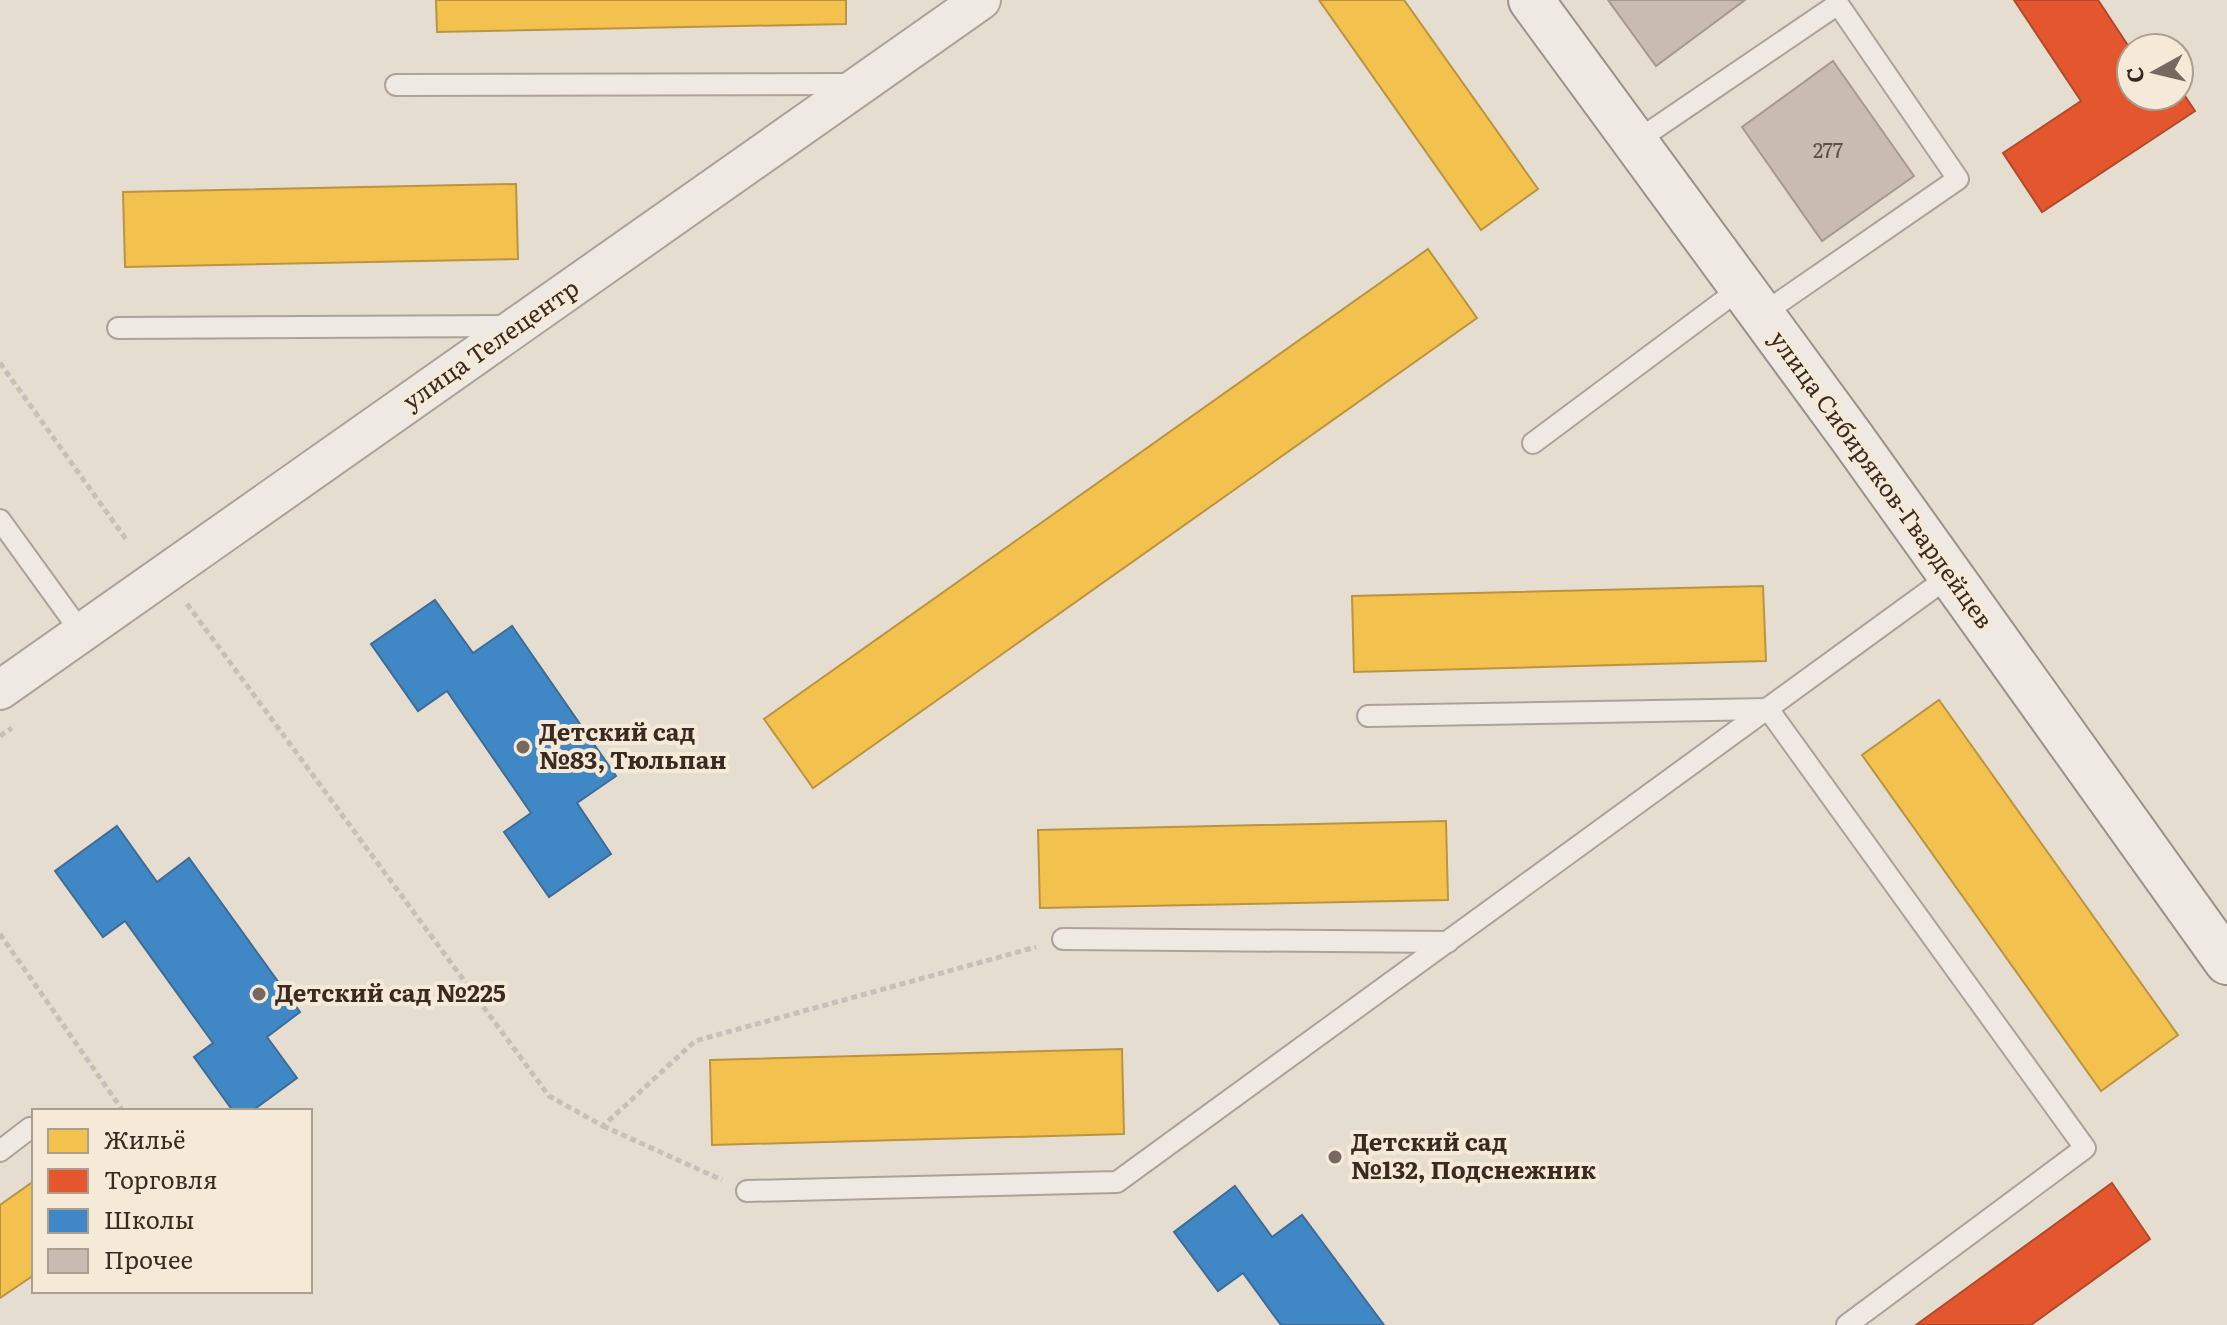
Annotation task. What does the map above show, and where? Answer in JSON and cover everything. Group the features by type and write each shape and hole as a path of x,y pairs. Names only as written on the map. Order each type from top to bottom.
{"street":[{"name":"улица Телецентр","path":"0,690 981,0"},
{"name":"улица Сибиряков-Гвардейцев","path":"1531,0 1951,575 2227,962"}],"lane":[{"path":"1533,443 1751,301 1958,179 1838,4 1635,142"},
{"path":"396,85 862,84"},
{"path":"118,328 518,326"},
{"path":"0,520 81,632"},
{"path":"747,1191 1117,1182 1951,575"},
{"path":"1368,716 1768,709"},
{"path":"1768,709 2085,1148 1847,1325"},
{"path":"1063,939 1448,942"},
{"path":"0,1151 30,1128"}],"path":[{"path":"0,363 128,542"},
{"path":"187,604 549,1096 603,1126 747,1191"},
{"path":"0,934 122,1109"},
{"path":"603,1126 695,1041 1063,939"}],"building: Жильё":[{"path":"436,0 846,0 846,24 437,32"},
{"path":"1319,0 1404,0 1538,189 1481,230"},
{"path":"516,184 518,259 125,267 123,192"},
{"path":"1428,249 1477,318 813,788 764,719"},
{"path":"1763,586 1766,661 1354,672 1352,596"},
{"path":"1939,700 2178,1035 2101,1091 1862,755"},
{"path":"1446,821 1448,900 1040,908 1038,830"},
{"path":"1122,1049 1124,1134 712,1145 710,1060"},
{"path":"32,1182 32,1276 0,1298 0,1205"}],"building: Торговля":[{"path":"2014,0 2098,0 2119,32 2115,32 2115,112 2193,112 2042,212 2003,153 2081,101"},
{"path":"2112,1183 2150,1239 2031,1325 1916,1325"}],"building: Школы":[{"path":"435,600 473,653 512,626 616,776 577,803 611,854 549,897 504,832 531,813 447,691 418,711 371,644"},
{"path":"117,826 157,882 189,858 300,1012 267,1037 297,1078 255,1109 232,1109 194,1057 213,1043 125,921 103,937 55,871"},
{"path":"1235,1186 1272,1237 1302,1215 1384,1325 1281,1325 1243,1273 1218,1291 1174,1232"}],"building: Прочее":[{"path":"1608,0 1745,0 1656,66"},
{"path":"1833,61 1914,176 1822,241 1742,127"}],"place":[{"name":"Детский сад №83, Тюльпан","path":"523,747"},
{"name":"Детский сад №225","path":"259,994"},
{"name":"Детский сад №132, Подснежник","path":"1335,1157"}]}
